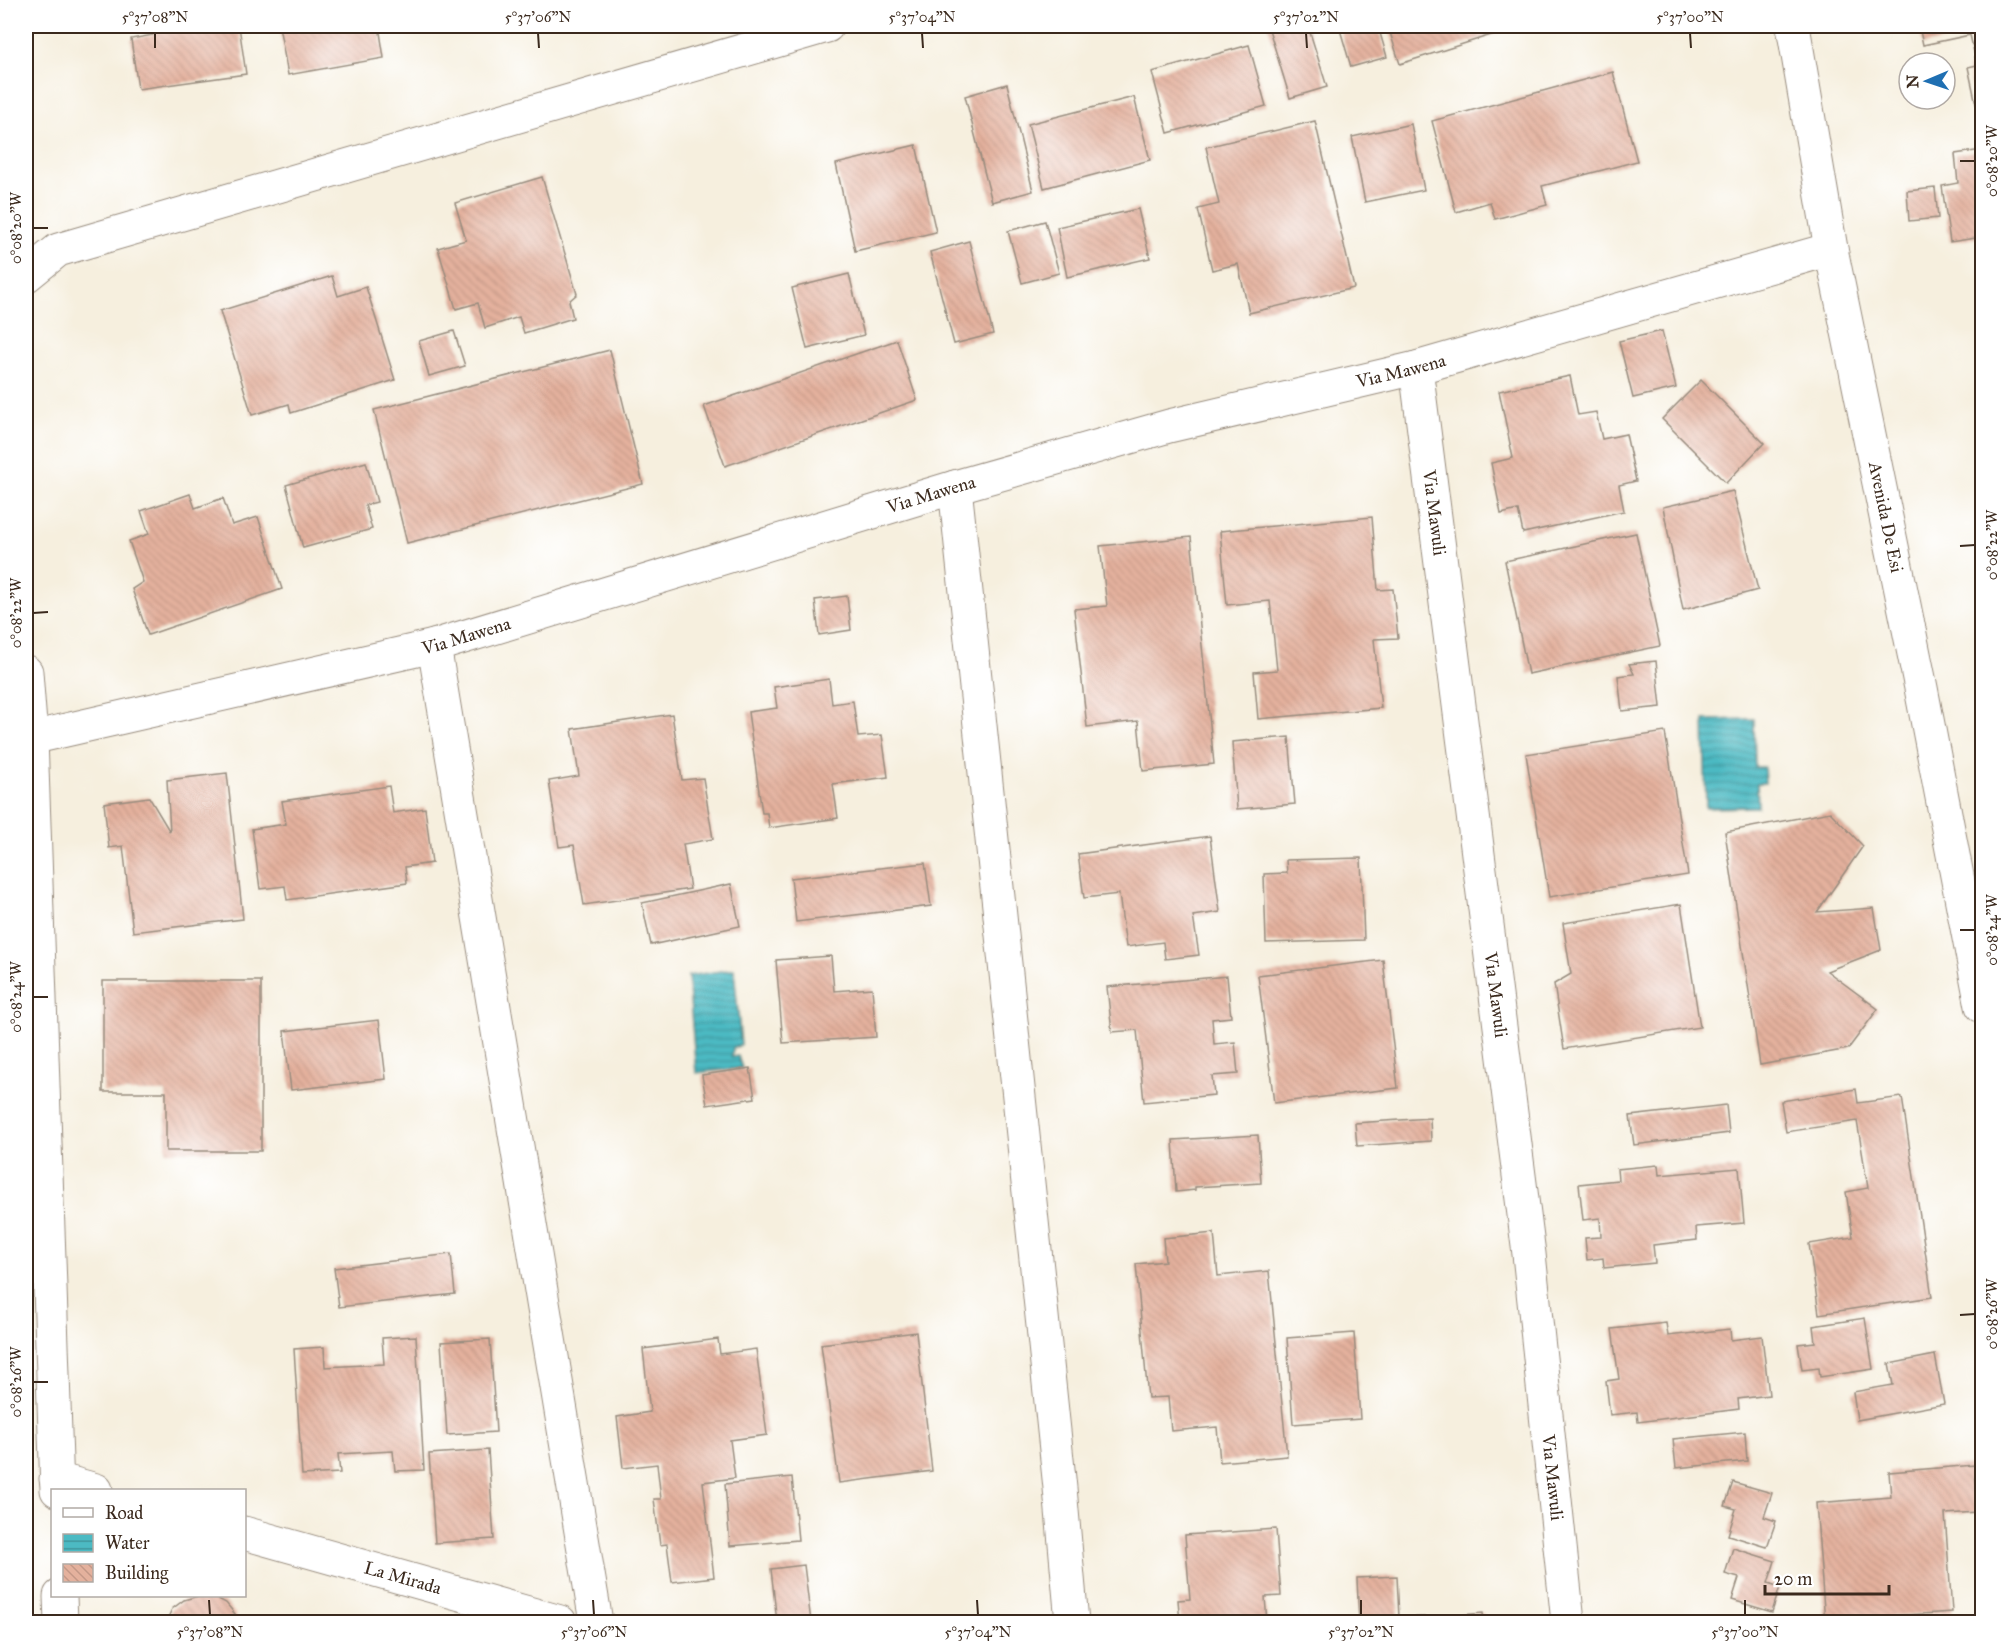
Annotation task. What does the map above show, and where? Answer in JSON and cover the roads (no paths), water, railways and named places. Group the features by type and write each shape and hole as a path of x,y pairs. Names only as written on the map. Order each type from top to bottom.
{"street":[{"path":"26,276 58,250 827,26"},
{"name":"Avenida De Esi","path":"1793,26 1831,249 1921,688 1983,1006"},
{"name":"Via Mawena","path":"31,738 434,646 955,487 1169,426 1416,368 1831,249"},
{"name":"Via Mawuli","path":"1416,368 1529,1254 1568,1623"},
{"path":"955,487 1060,1488 1072,1623"},
{"path":"434,646 596,1623"},
{"path":"26,672 31,738 57,1485 83,1489"},
{"name":"La Mirada","path":"246,1534 560,1623"},
{"path":"60,1597 61,1623"}],"water":[{"path":"1754,719 1755,767 1764,767 1765,783 1757,783 1758,807 1706,808 1704,720"},
{"path":"734,969 741,1045 733,1048 732,1057 738,1056 742,1068 696,1073 688,976"}]}
